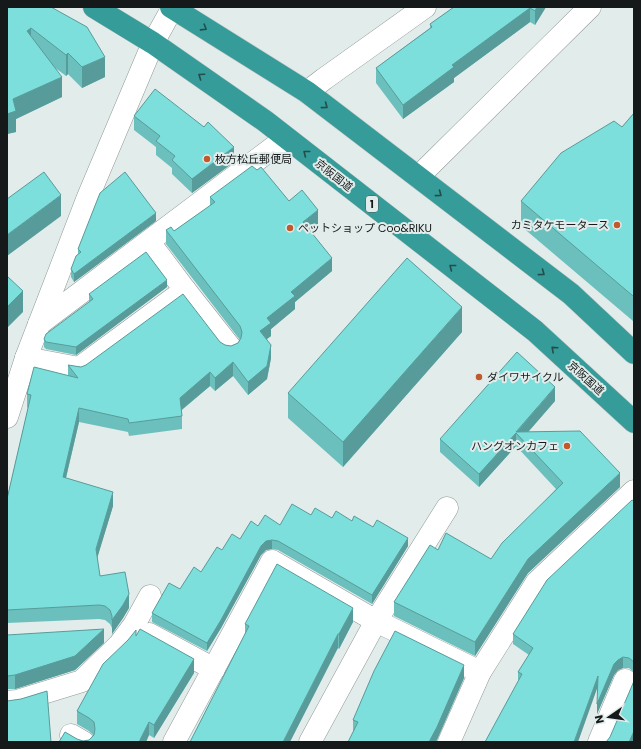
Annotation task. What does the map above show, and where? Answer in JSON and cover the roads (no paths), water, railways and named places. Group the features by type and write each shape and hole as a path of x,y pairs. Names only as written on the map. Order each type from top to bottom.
{"highway":[{"name":"京阪国道","path":"94,7 153,43 265,121 535,331 634,422"},
{"path":"172,7 307,92 571,294 634,353"}],"street":[{"path":"7,417 26,358 88,197 153,43 172,7"},
{"path":"307,92 425,7"},
{"path":"418,177 590,7"},
{"path":"39,324 286,138"},
{"path":"149,242 230,347"},
{"path":"26,358 80,368 185,290"},
{"path":"449,742 480,672 537,582 634,491"},
{"path":"310,742 376,621 447,508"},
{"path":"174,742 272,561 376,621 480,672"},
{"path":"7,702 17,701 82,681 119,645 134,625 150,596"},
{"path":"149,634 214,669"},
{"path":"599,742 625,680"}],"place":[{"name":"枚方松丘郵便局","path":"207,159"},
{"name":"カミタケモータース","path":"617,225"},
{"name":"ペットショップ Coo&RIKU","path":"290,228"},
{"name":"ダイワサイクル","path":"479,377"},
{"name":"ハングオンカフェ","path":"567,446"}]}
